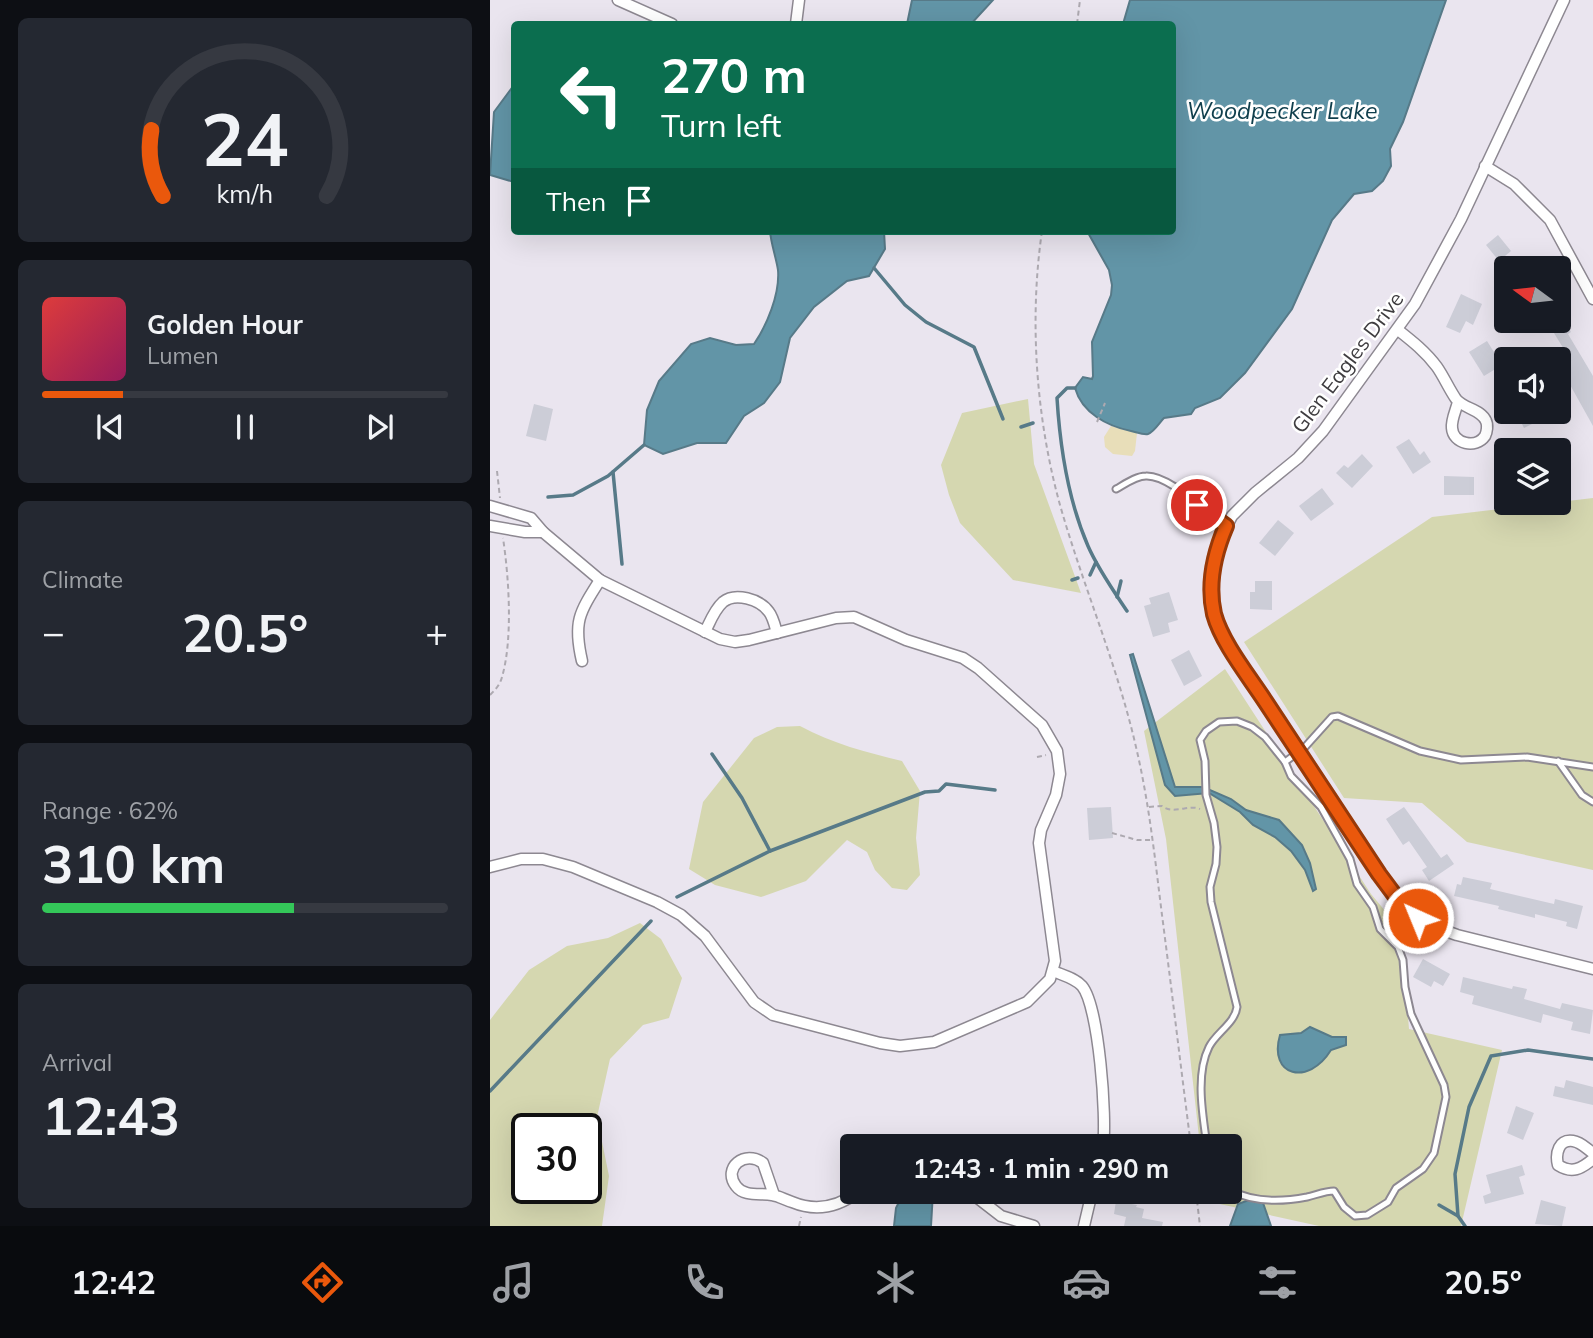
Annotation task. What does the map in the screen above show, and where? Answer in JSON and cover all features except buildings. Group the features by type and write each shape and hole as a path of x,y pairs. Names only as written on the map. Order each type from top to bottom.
{"street":[{"path":"618,0 665,21"},
{"path":"796,21 799,0"},
{"name":"Glen Eagles Drive","path":"1563,0 1461,219 1430,278 1398,330 1323,431 1298,458 1240,507 1226,526 1216,549 1211,572 1214,613 1219,628 1379,874 1402,905 1418,918 1457,935 1593,969"},
{"path":"1485,166 1514,184 1550,220 1593,299"},
{"path":"1398,330 1418,345 1436,366 1458,402 1486,418 1488,426 1479,442 1464,443 1458,440 1454,433 1452,429 1458,402"},
{"path":"490,867 521,859 543,859 573,867 657,902 681,915 705,936 754,1002 774,1015 880,1043 900,1046 934,1042 1027,1002 1043,988 1053,971 1055,961 1039,843 1060,774 1057,751 1042,725 978,668 963,658 906,640 855,617 836,618 735,642 720,639 600,580 542,532 531,518 495,507"},
{"path":"490,526 542,532"},
{"path":"582,661 577,625 586,602 600,580"},
{"path":"705,632 721,604 730,597 757,602 768,611 777,633"},
{"path":"1053,971 1076,981 1087,993 1105,1095 1103,1134"},
{"path":"1593,1153 1572,1140 1560,1146 1556,1158 1558,1164 1572,1170 1579,1169 1593,1159"},
{"path":"774,1195 763,1163 753,1157 747,1157 737,1163 732,1173 738,1189 748,1193 774,1195 795,1204 817,1208 840,1203"},
{"path":"986,1204 1001,1216 1034,1226"},
{"path":"1084,1226 1089,1204"}],"lane":[{"path":"1116,489 1145,475 1156,477 1169,483 1226,526"},
{"path":"1285,762 1299,752 1332,717 1338,716 1420,751 1454,759 1474,761 1527,757 1593,767"},
{"path":"1206,1134 1202,1091 1204,1058 1212,1041 1232,1019 1237,1007 1211,902 1210,887 1217,847 1200,740 1206,731 1219,722 1237,721 1252,727 1265,737 1285,762 1291,776 1321,807 1350,859 1357,884 1373,906 1380,929 1398,947 1403,960 1411,1014 1444,1085 1446,1097 1434,1153 1429,1162 1396,1188 1388,1202 1367,1215 1360,1217 1350,1213 1334,1191 1274,1201 1242,1195"},
{"path":"1558,761 1582,795 1593,802"}],"path":[{"path":"1077,21 1080,0"},
{"path":"1042,235 1036,300 1037,341 1039,384 1050,464 1060,506 1127,708 1153,840 1190,1134"},
{"path":"1097,422 1105,403"},
{"path":"495,507 497,471"},
{"path":"490,695 502,679 506,651 508,580 502,527"},
{"path":"1147,807 1162,806 1179,810 1196,807 1214,823"},
{"path":"1112,833 1140,841 1153,840"},
{"path":"1197,1204 1200,1226"}],"green space":[{"path":"1028,399 1034,464 1081,593 1013,580 960,523 949,495 941,465 962,413"},
{"path":"1593,498 1593,870 1467,842 1422,803 1344,798 1244,642 1432,517 1494,510 1494,515 1571,515 1571,501"},
{"path":"1225,669 1371,894 1401,926 1409,1029 1502,1050 1461,1226 1319,1226 1220,1204 1242,1204 1242,1134 1199,1134 1166,839 1144,731"},
{"path":"800,726 837,743 902,761 920,791 916,838 920,875 907,890 892,888 875,870 867,852 847,840 806,881 761,897 715,885 689,869 703,802 754,738 777,727"},
{"path":"640,923 661,939 682,978 669,1018 643,1025 610,1059 598,1113 511,1113 511,1204 602,1204 602,1142 609,1176 602,1226 490,1226 490,1020 529,970 567,946 608,938"}],"sand":[{"path":"1111,426 1137,433 1132,456 1113,454 1105,447 1104,437"}],"water":[{"path":"912,0 993,0 974,21 908,21"},
{"name":"Woodpecker Lake","path":"1130,0 1446,0 1403,122 1390,149 1391,166 1383,181 1372,191 1354,194 1332,220 1292,309 1245,373 1220,398 1195,408 1191,414 1164,418 1148,434 1113,426 1097,417 1083,405 1075,388 1083,377 1092,379 1092,342 1111,295 1112,285 1109,270 1089,235 1176,235 1176,21 1124,21"},
{"path":"511,89 511,181 490,175 494,112"},
{"path":"770,235 884,235 885,249 869,276 847,281 814,307 790,338 780,382 764,403 744,416 726,443 697,443 663,454 644,445 647,410 659,381 691,344 710,338 736,345 754,344 759,336 772,309 777,289 778,270"},
{"path":"1133,654 1175,787 1203,787 1231,799 1246,810 1279,820 1302,845 1310,863 1316,889 1313,891 1305,870 1291,851 1275,837 1253,825 1240,812 1209,793 1175,796 1165,785 1130,655"},
{"path":"1310,1027 1332,1037 1346,1037 1346,1045 1331,1050 1322,1062 1312,1069 1292,1072 1285,1068 1280,1060 1280,1035 1301,1033"},
{"path":"1262,1200 1271,1226 1230,1226 1238,1204"},
{"path":"898,1204 932,1204 931,1226 894,1226"}],"waterway":[{"path":"874,268 905,305 926,322 974,347 1003,419"},
{"path":"1075,388 1067,388 1057,398 1070,492 1092,555 1127,611"},
{"path":"1021,427 1033,423"},
{"path":"548,497 573,495 608,476 644,445"},
{"path":"613,472 622,564"},
{"path":"1090,575 1096,562"},
{"path":"1072,580 1078,578"},
{"path":"1117,597 1121,581"},
{"path":"712,754 742,798 770,851"},
{"path":"677,897 770,851 925,792 939,791 946,784 995,790"},
{"path":"490,1091 651,921"},
{"path":"1465,1226 1458,1216 1455,1174 1469,1107 1491,1056 1528,1050 1593,1059"},
{"path":"1439,1205 1458,1216"}],"route":[{"path":"1197,505 1226,526 1216,549 1211,572 1214,613 1219,628 1379,874 1402,905 1418,918"}]}
